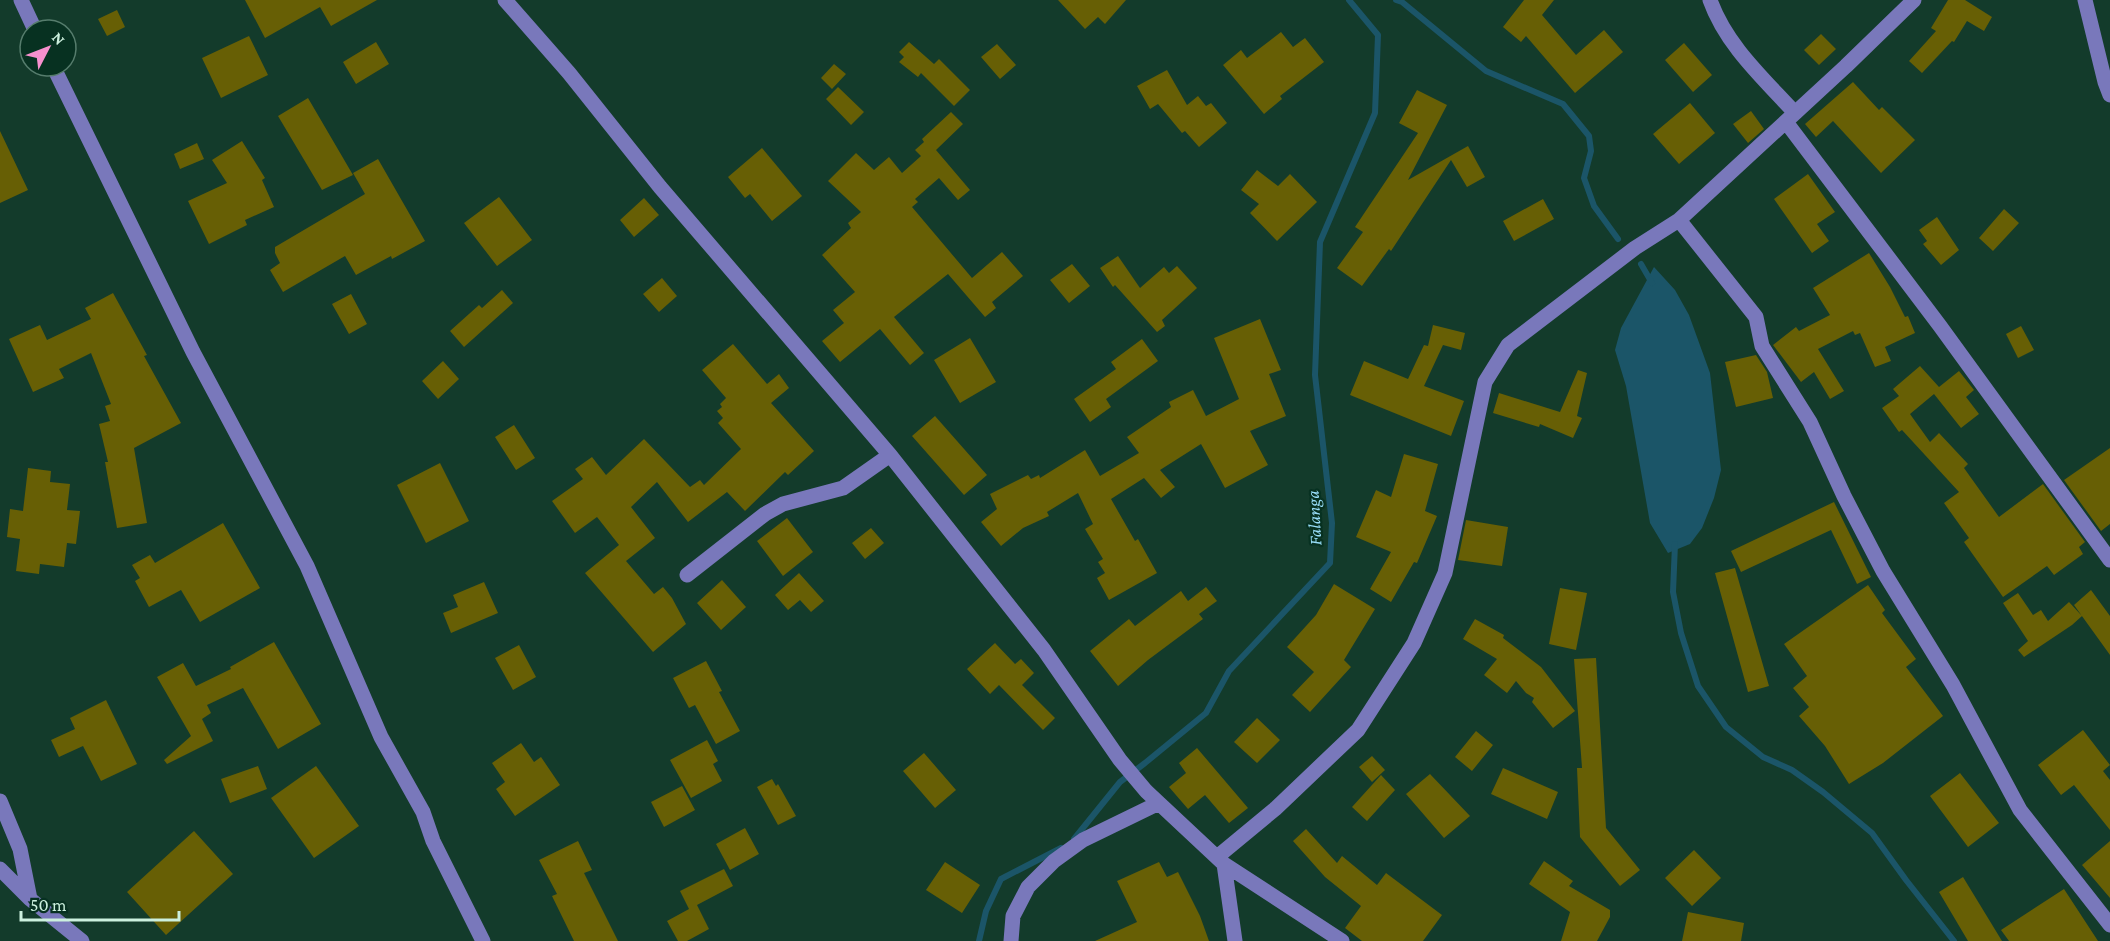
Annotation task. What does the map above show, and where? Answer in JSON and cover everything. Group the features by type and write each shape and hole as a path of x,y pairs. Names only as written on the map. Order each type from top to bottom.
{"street":[{"path":"21,0 29,18"},
{"path":"505,0 569,73 660,187 890,455 1044,650 1120,760 1146,791 1221,861 1342,941"},
{"path":"1710,0 1722,29 1733,45 1790,118 2110,560"},
{"path":"1221,861 1358,730 1414,643 1445,573 1485,382 1508,345 1635,248 1679,220 1914,0"},
{"path":"2085,0 2110,95"},
{"path":"59,78 193,352 307,566 381,737 423,812 433,841 483,941"},
{"path":"1679,220 1756,317 1762,346 1810,422 1882,571 1953,685 2020,810 2110,925"},
{"path":"687,575 765,514 783,504 843,488 890,455"},
{"path":"0,801 20,849 30,899"},
{"path":"1011,941 1013,916 1028,887 1054,861 1083,840 1159,803"},
{"path":"1221,861 1235,941"},
{"path":"0,869 30,899 82,941"}],"water":[{"path":"1654,267 1675,290 1689,315 1710,373 1721,470 1714,498 1702,528 1690,544 1668,553 1650,523 1626,386 1615,350 1621,328"}],"building":[{"path":"245,0 377,0 331,26 320,7 265,38"},
{"path":"1058,0 1126,0 1105,24 1098,17 1085,29"},
{"path":"1524,0 1554,0 1542,15 1576,55 1604,30 1623,52 1575,93 1526,36 1521,42 1503,27"},
{"path":"1948,0 1965,0 1992,17 1984,31 1967,21 1954,42 1952,41 1922,73 1909,61 1936,31 1931,28"},
{"path":"117,10 125,27 107,36 98,19"},
{"path":"1281,32 1293,47 1305,38 1324,62 1280,96 1282,99 1264,114 1223,65 1241,50 1247,58"},
{"path":"1821,34 1836,49 1819,65 1804,50"},
{"path":"249,36 268,75 221,98 202,58"},
{"path":"376,42 389,64 356,84 343,62"},
{"path":"909,42 934,64 939,59 970,90 954,106 921,73 918,77 899,62 904,57 899,52"},
{"path":"1684,43 1712,75 1693,92 1665,60"},
{"path":"997,44 1016,65 1000,79 981,57"},
{"path":"834,64 846,74 832,89 821,78"},
{"path":"1167,70 1187,105 1198,96 1206,106 1211,103 1227,123 1199,147 1185,131 1182,133 1158,104 1150,109 1137,86"},
{"path":"1853,82 1879,110 1882,107 1915,140 1881,173 1833,121 1816,137 1805,124"},
{"path":"838,87 864,112 851,125 826,99"},
{"path":"1417,90 1447,105 1408,180 1468,146 1485,177 1467,187 1451,160 1391,251 1389,249 1362,286 1337,268 1363,232 1355,227 1418,133 1399,123"},
{"path":"308,98 353,175 322,190 278,116"},
{"path":"1690,103 1715,133 1679,164 1653,134"},
{"path":"1751,111 1764,129 1748,143 1733,124"},
{"path":"951,112 963,124 936,150 970,190 958,200 939,178 915,199 918,202 912,207 972,278 1002,252 1023,276 992,302 996,308 985,317 948,274 894,317 924,353 910,365 880,329 840,362 822,341 844,323 833,310 855,292 822,255 851,228 848,223 861,212 828,181 856,153 874,170 889,157 902,173 921,156 915,150 924,142 922,139"},
{"path":"0,131 28,190 0,203"},
{"path":"242,141 265,178 262,180 274,207 245,220 247,225 209,244 188,201 227,183 212,160"},
{"path":"197,143 204,159 180,169 174,154"},
{"path":"762,148 802,196 772,221 750,194 745,198 728,177"},
{"path":"378,159 425,241 356,275 345,256 283,292 270,270 280,263 275,247 365,194 353,173"},
{"path":"1257,170 1278,186 1290,174 1317,202 1277,241 1250,213 1259,204 1241,190"},
{"path":"1808,174 1835,212 1817,224 1829,241 1812,253 1774,199"},
{"path":"499,197 532,240 497,266 464,223"},
{"path":"644,198 659,215 634,237 620,220"},
{"path":"1543,199 1554,219 1514,241 1503,221"},
{"path":"2004,209 2019,223 1993,251 1979,238"},
{"path":"1937,217 1959,250 1941,265 1923,244 1927,241 1919,230"},
{"path":"1869,253 1905,317 1908,316 1915,333 1885,347 1891,361 1875,367 1860,333 1855,335 1853,331 1818,349 1844,391 1830,399 1814,372 1801,382 1773,345 1796,327 1799,331 1830,315 1813,288"},
{"path":"1118,256 1140,288 1164,267 1169,273 1177,266 1197,288 1162,320 1165,326 1157,332 1115,285 1113,287 1100,268"},
{"path":"1072,264 1090,286 1069,303 1050,280"},
{"path":"662,278 677,296 659,312 643,294"},
{"path":"502,290 513,303 464,347 450,331 479,305 482,308"},
{"path":"113,293 181,423 134,448 147,523 117,528 105,462 108,462 99,424 110,421 105,406 111,404 91,353 59,369 64,378 33,392 9,339 40,325 47,340 91,319 85,308"},
{"path":"351,294 367,324 349,334 332,304"},
{"path":"1260,319 1281,370 1269,374 1286,416 1250,431 1268,465 1225,488 1201,444 1160,470 1175,487 1161,498 1144,478 1111,499 1135,541 1138,539 1157,573 1109,600 1097,578 1105,573 1098,562 1103,559 1085,529 1093,524 1078,493 1047,512 1049,516 1023,528 1001,546 981,522 997,509 990,494 1028,475 1031,479 1039,475 1040,478 1085,450 1100,476 1139,453 1127,437 1171,407 1169,402 1193,390 1206,416 1239,399 1214,338"},
{"path":"1433,325 1465,333 1461,350 1443,345 1424,386 1464,401 1451,436 1350,395 1364,361 1408,379 1424,345 1428,346"},
{"path":"2021,326 2034,350 2018,358 2006,334"},
{"path":"970,338 996,382 960,403 934,360"},
{"path":"1142,339 1158,361 1106,399 1111,407 1090,422 1074,399 1116,369 1111,362"},
{"path":"733,344 767,384 779,374 789,388 771,403 814,451 788,475 785,472 745,511 727,492 688,522 657,482 631,507 655,538 626,561 654,594 663,587 672,598 686,624 653,652 585,573 619,545 597,517 575,533 552,501 583,479 575,469 592,457 606,475 644,439 690,487 700,480 704,485 741,449 718,423 723,418 717,411 722,407 720,404 726,398 702,370"},
{"path":"1756,355 1767,372 1773,398 1736,407 1725,362"},
{"path":"443,361 459,379 438,399 422,381"},
{"path":"1920,366 1939,387 1959,371 1974,390 1966,397 1979,414 1961,428 1934,394 1910,414 1930,442 1939,433 1968,464 1964,468 1999,517 2043,484 2085,542 2079,547 2083,554 2054,575 2047,566 2003,597 1964,542 1969,538 1944,503 1959,492 1902,430 1899,432 1882,408 1899,396 1893,389"},
{"path":"1578,370 1587,373 1577,416 1582,418 1573,438 1540,424 1539,427 1493,413 1499,393 1560,412"},
{"path":"935,416 987,475 964,495 912,436"},
{"path":"514,425 535,458 516,470 495,437"},
{"path":"2110,448 2110,524 2101,531 2064,480"},
{"path":"1404,454 1438,464 1425,511 1437,516 1417,563 1414,562 1391,602 1370,589 1391,552 1356,537 1376,490 1391,497"},
{"path":"440,463 469,521 426,543 397,485"},
{"path":"28,468 51,471 50,482 70,484 67,510 80,511 76,544 67,543 64,567 40,564 39,574 16,571 20,539 7,537 10,509 23,511"},
{"path":"1834,502 1871,577 1857,584 1831,530 1741,572 1731,551"},
{"path":"787,518 813,552 783,576 757,541"},
{"path":"1466,520 1508,527 1502,566 1458,560"},
{"path":"223,523 260,588 200,622 181,590 149,607 135,581 140,578 132,565 150,555 155,563"},
{"path":"871,528 884,543 865,559 852,543"},
{"path":"1735,568 1769,686 1748,692 1715,573"},
{"path":"799,573 824,601 811,612 800,600 788,610 775,595"},
{"path":"722,580 746,607 721,630 697,603"},
{"path":"484,582 498,613 451,633 443,613 458,607 453,595"},
{"path":"1334,584 1375,609 1344,660 1351,667 1310,712 1292,695 1314,672 1287,647 1316,615"},
{"path":"1868,585 1885,610 1882,613 1916,659 1906,667 1943,716 1883,763 1849,784 1825,746 1799,716 1809,707 1793,688 1807,676 1784,644"},
{"path":"1206,587 1217,601 1199,614 1203,619 1148,660 1118,686 1090,651 1129,619 1135,626 1181,591 1188,601"},
{"path":"1560,588 1587,593 1576,650 1549,644"},
{"path":"2091,590 2110,616 2110,655 2074,605"},
{"path":"2018,593 2033,615 2041,610 2048,621 2069,602 2082,616 2024,657 2018,650 2028,641 2003,603"},
{"path":"1475,619 1504,635 1503,638 1541,667 1575,711 1553,728 1532,702 1534,698 1526,693 1516,681 1507,693 1484,675 1497,659 1463,639"},
{"path":"274,642 321,724 278,749 243,688 207,705 211,713 202,719 213,741 167,764 164,760 191,736 157,677 183,663 196,686 231,669 230,667"},
{"path":"995,643 1015,664 1021,659 1034,673 1022,685 1055,718 1043,730 999,685 990,694 967,669"},
{"path":"519,645 536,677 513,690 495,658"},
{"path":"1596,658 1606,828 1640,870 1620,886 1580,837 1577,768 1582,768 1574,659"},
{"path":"706,661 722,691 719,692 740,731 716,744 695,705 689,708 673,678"},
{"path":"106,700 137,764 101,781 83,746 59,757 51,740 75,729 70,718"},
{"path":"1257,718 1280,740 1257,763 1234,742"},
{"path":"2083,730 2110,765 2103,771 2110,780 2110,830 2074,785 2061,795 2038,765"},
{"path":"1476,731 1493,745 1472,771 1455,757"},
{"path":"707,740 718,761 713,764 722,781 691,798 670,760"},
{"path":"521,743 534,762 541,757 560,785 515,816 496,789 505,782 492,763"},
{"path":"1197,748 1248,808 1229,823 1205,795 1188,809 1169,787 1186,773 1179,763"},
{"path":"924,753 956,790 935,808 903,771"},
{"path":"1372,756 1385,770 1372,782 1359,767"},
{"path":"258,766 267,789 230,803 221,779"},
{"path":"316,766 359,826 314,858 271,798"},
{"path":"1503,768 1558,792 1547,819 1491,794"},
{"path":"1960,773 1999,823 1968,847 1930,796"},
{"path":"1430,774 1470,816 1444,838 1406,794"},
{"path":"1381,775 1395,790 1367,821 1352,807"},
{"path":"772,779 776,786 778,784 796,816 778,825 757,787"},
{"path":"682,786 695,810 664,827 651,802"},
{"path":"745,828 759,854 730,870 716,844"},
{"path":"1306,829 1337,863 1342,856 1377,885 1386,873 1442,915 1423,941 1362,941 1345,928 1361,906 1325,877 1293,841"},
{"path":"194,831 233,874 166,935 127,892"},
{"path":"578,841 592,870 584,873 618,941 574,941 552,896 557,894 539,860"},
{"path":"2110,841 2110,898 2082,865"},
{"path":"1694,850 1721,878 1692,906 1665,878"},
{"path":"1544,861 1573,881 1569,886 1610,910 1610,917 1597,941 1561,941 1570,912 1529,884"},
{"path":"945,862 980,885 962,913 926,890"},
{"path":"1159,862 1167,877 1178,872 1200,916 1209,941 1095,941 1137,922 1117,881"},
{"path":"724,869 733,886 697,905 709,929 687,941 678,941 667,921 689,909 680,891"},
{"path":"1963,877 2002,941 1968,941 1939,892"},
{"path":"2064,889 2098,941 2009,941 2001,930"},
{"path":"1688,912 1744,923 1741,941 1682,941"}],"waterway":[{"name":"Falanga","path":"1074,839 1120,782 1206,713 1229,671 1330,563 1332,523 1315,375 1320,242 1375,113 1378,35 1349,0"},
{"path":"1396,0 1402,2 1486,71 1563,104 1589,136 1591,151 1584,178 1594,206 1618,239"},
{"path":"1641,264 1652,283"},
{"path":"1675,544 1673,592 1681,633 1698,686 1726,727 1763,757 1792,770 1823,792 1872,833 1954,941"},
{"name":"Falanga","path":"979,941 986,911 1001,879 1061,848"}]}
